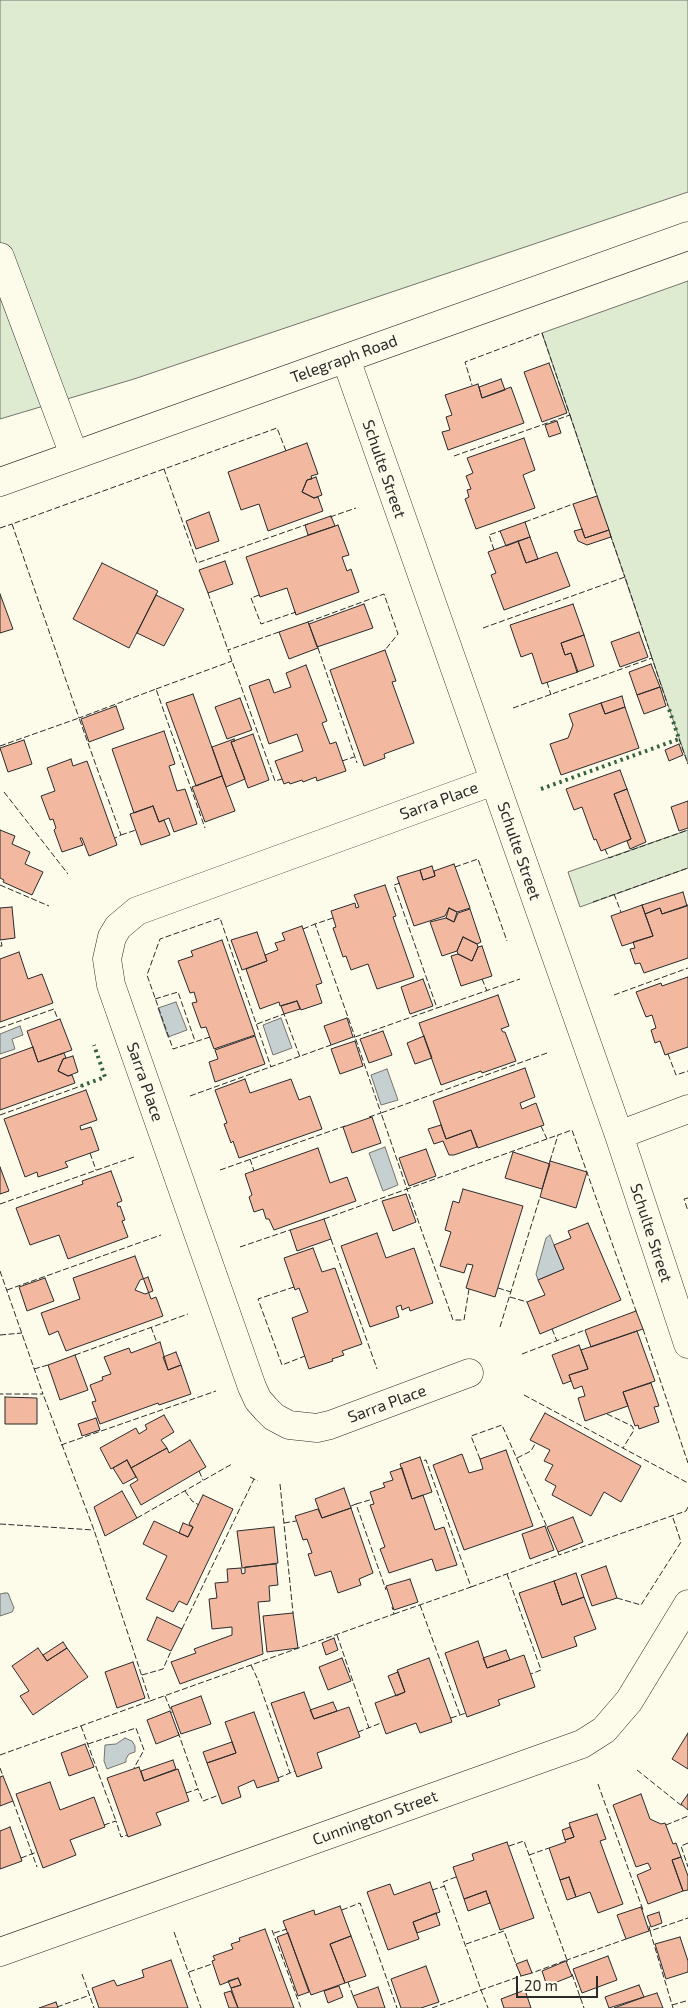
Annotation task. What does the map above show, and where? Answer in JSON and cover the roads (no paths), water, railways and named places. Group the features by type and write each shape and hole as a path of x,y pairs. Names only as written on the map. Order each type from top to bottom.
{"street":[{"name":"Telegraph Road","path":"0,482 688,236"},
{"path":"0,257 74,455"},
{"name":"Schulte Street","path":"346,359 619,1135 688,1344"},
{"name":"Sarra Place","path":"469,1374 330,1425 277,1429 252,1387 121,1015 108,972 105,934 118,927 126,918 149,905 494,781"},
{"path":"619,1135 688,1109"},
{"name":"Cunnington Street","path":"0,1952 582,1744 604,1730 629,1701 688,1604"}]}
